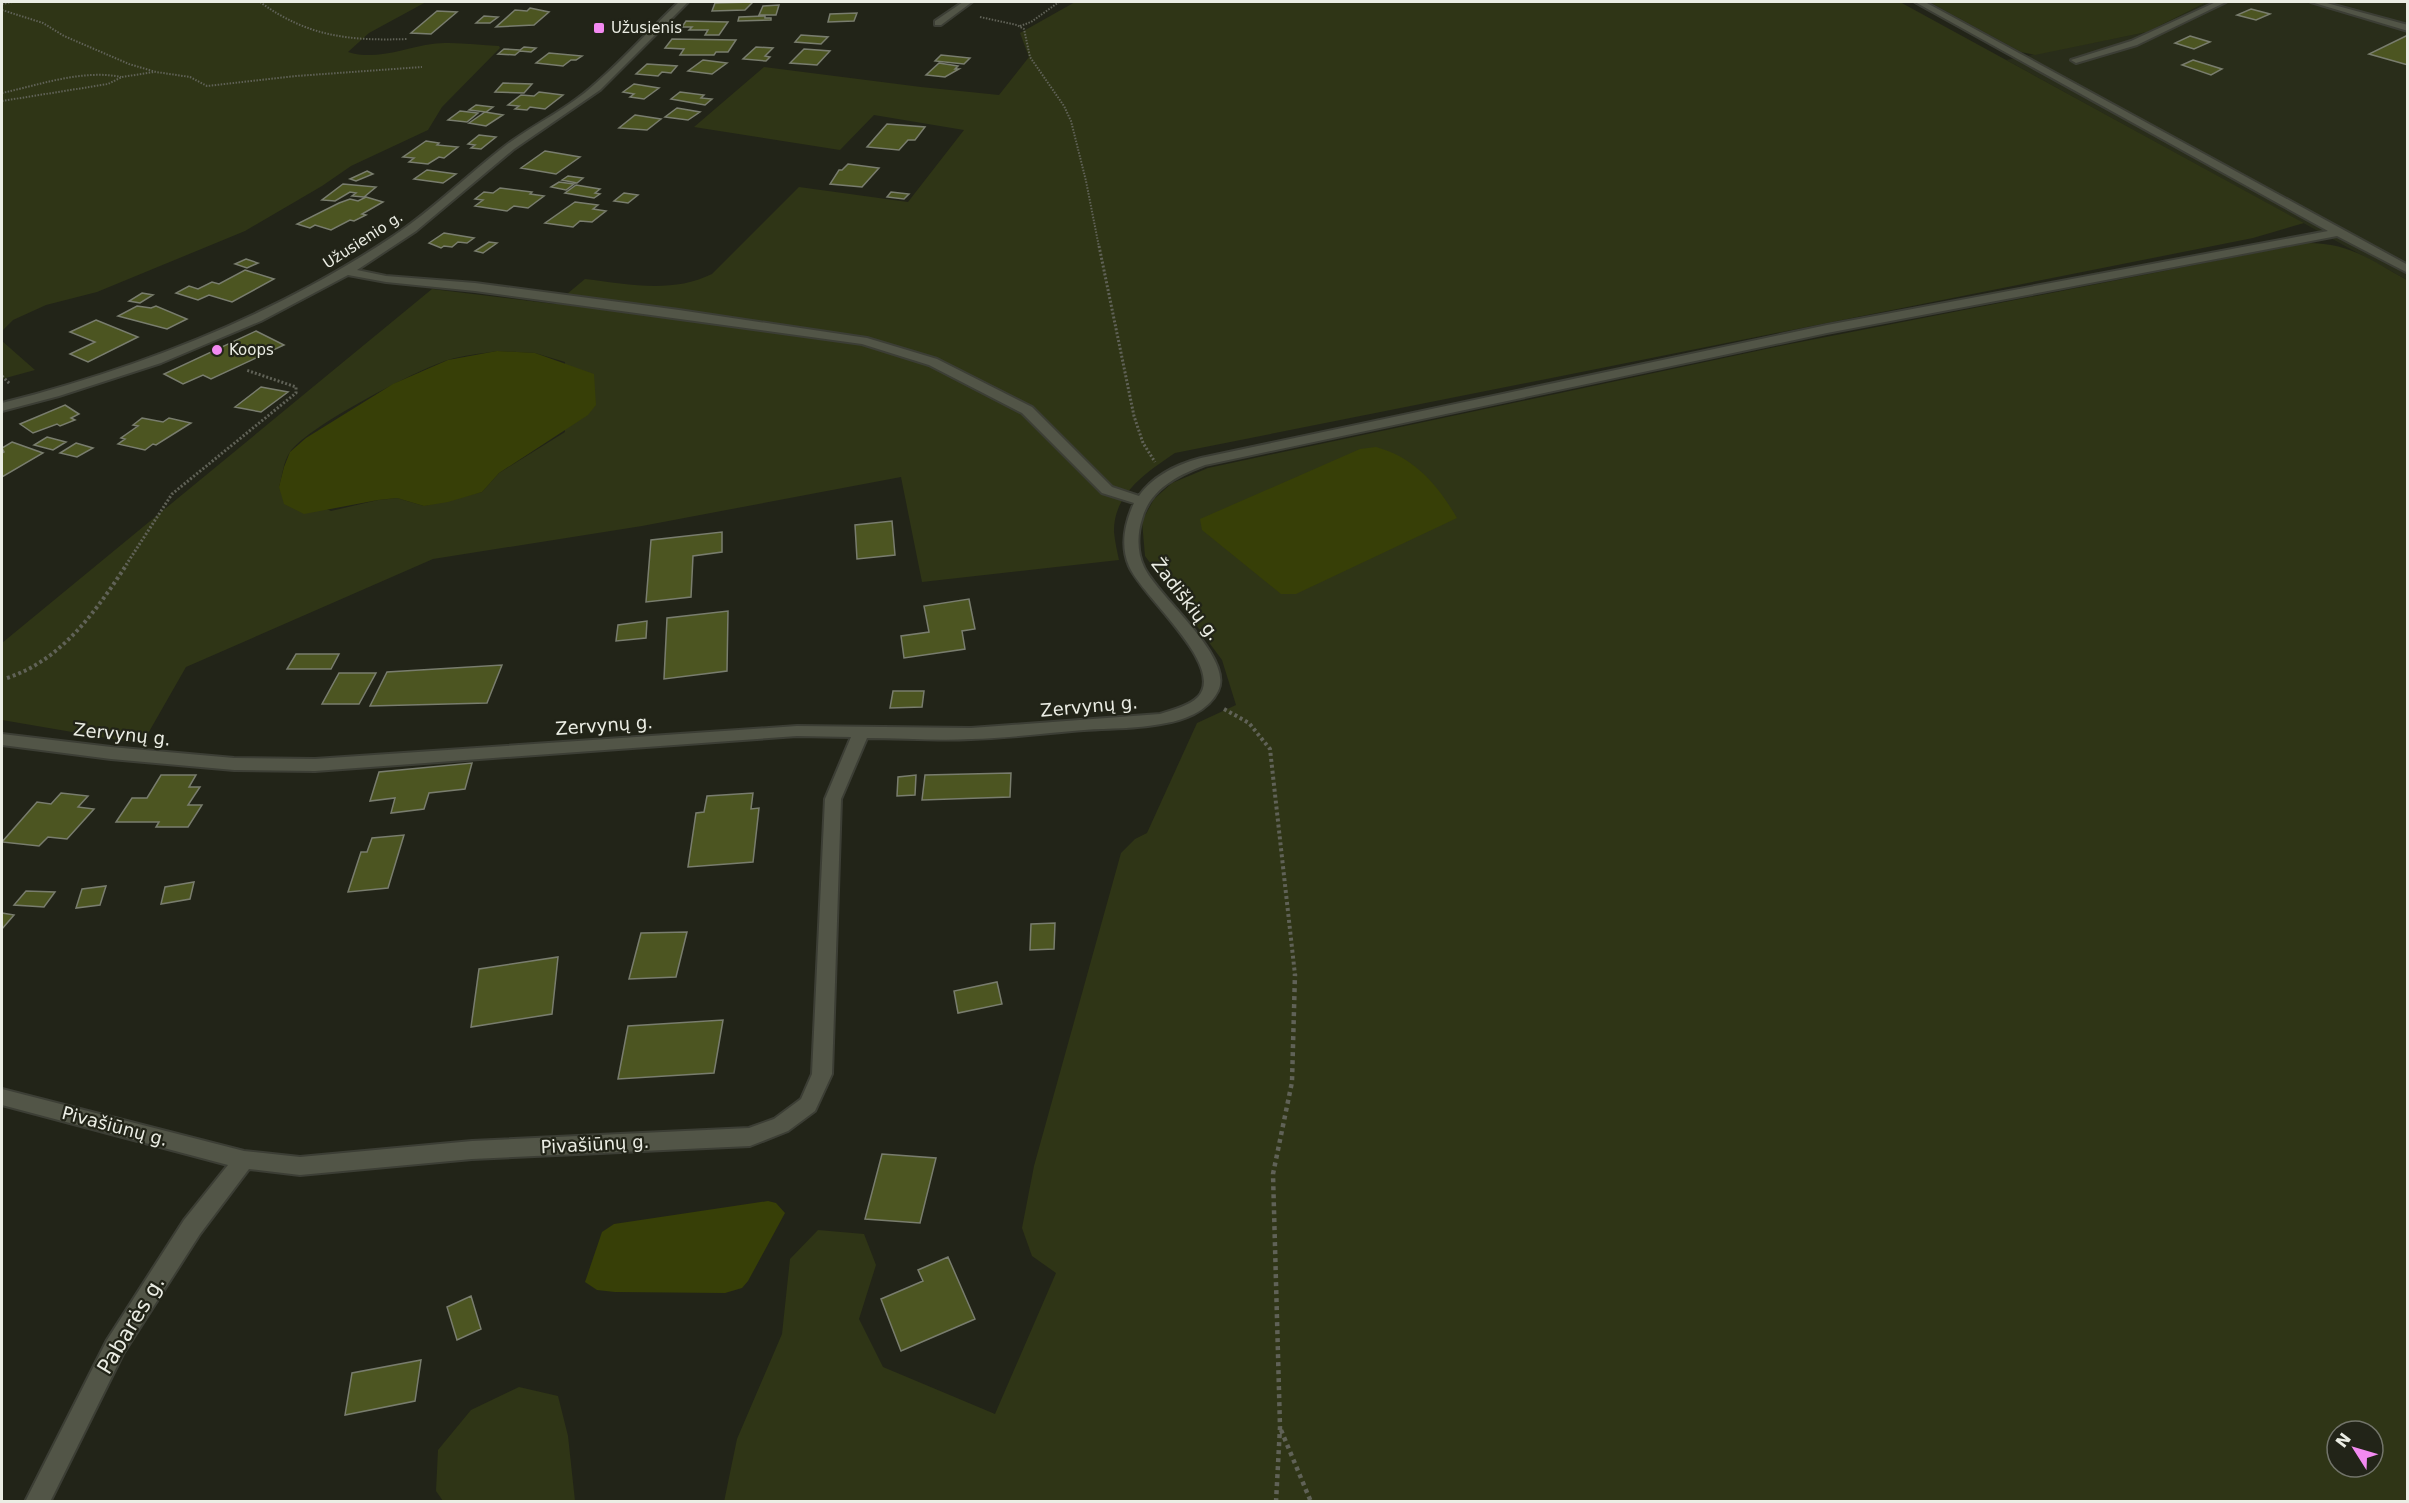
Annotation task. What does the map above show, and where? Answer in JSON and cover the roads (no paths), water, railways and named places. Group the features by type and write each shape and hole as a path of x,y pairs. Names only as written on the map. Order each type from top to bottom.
{"street":[{"name":"Užusienio g.","path":"2,407 96,382 163,359 261,315 346,271 399,237 512,146 596,88 684,2"},
{"path":"938,23 968,2"},
{"path":"1919,2 2408,270"},
{"path":"2076,60 2134,43 2222,2"},
{"path":"2315,2 2408,28"},
{"path":"346,271 386,279 475,287 622,306 862,341 933,362 1027,410 1107,490 1141,501 1158,482 1170,474 1202,462 1827,329 2338,232"},
{"name":"Žadiškių g.","path":"1141,501 1134,520 1131,538 1135,565 1163,605 1203,650 1211,667 1212,686 1204,699"},
{"name":"Zervynų g.","path":"2,739 111,753 222,763 315,765 796,732 972,734 1100,726 1161,719 1188,711 1204,699"},
{"name":"Pivašiūnų g.","path":"2,1097 244,1160 300,1167 472,1150 750,1137 781,1125 808,1105 822,1074 833,799 861,733"},
{"name":"Pabarės g.","path":"37,1502 115,1347 192,1227 244,1160"}],"place":[{"name":"Užusienis","path":"599,28"},
{"name":"Koops","path":"217,350"}]}
